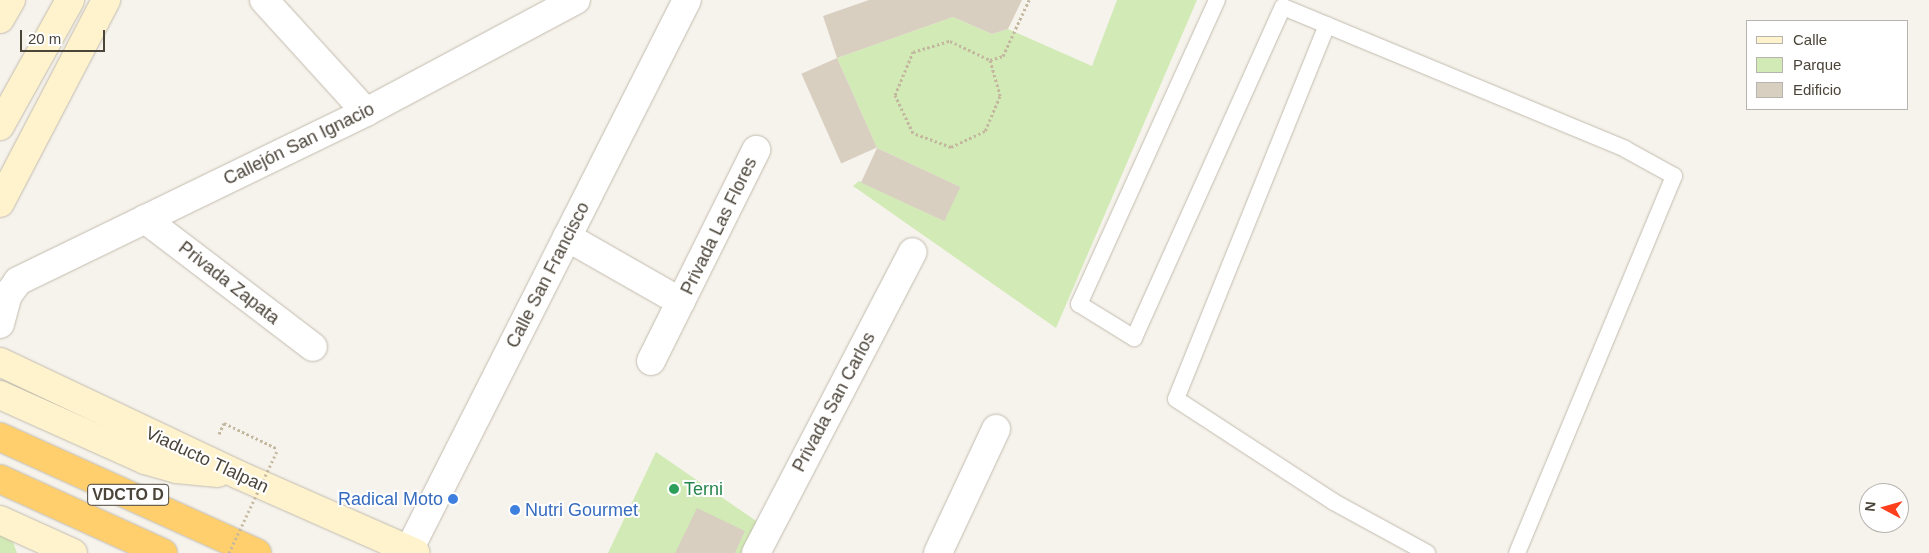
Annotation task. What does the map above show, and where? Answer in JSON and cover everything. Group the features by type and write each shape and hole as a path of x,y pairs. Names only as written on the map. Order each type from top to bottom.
{"highway":[{"name":"VDCTO D","path":"0,437 257,553"},
{"name":"VDCTO D","path":"0,479 163,553"}],"main road":[{"path":"0,19 11,0"},
{"path":"0,126 70,0"},
{"path":"0,203 106,0"},
{"name":"Viaducto Tlalpan","path":"6,365 239,475 412,551"},
{"path":"0,395 145,460 177,468 239,475"},
{"path":"19,534 73,553"}],"street":[{"path":"264,0 366,112"},
{"name":"Callejón San Ignacio","path":"0,324 8,295 9,276 145,219 366,112 576,0"},
{"name":"Calle San Francisco","path":"412,551 567,237 687,0"},
{"name":"Privada Las Flores","path":"651,360 756,150"},
{"name":"Privada Zapata","path":"145,219 313,347"},
{"name":"Privada Las Flores","path":"567,237 681,302"},
{"name":"Privada San Carlos","path":"756,553 913,252"},
{"path":"0,329 6,365"},
{"path":"938,553 996,429"}],"lane":[{"path":"1216,0 1079,304 1134,338 1283,7 1625,149 1674,176 1517,553"},
{"path":"1327,25 1176,399 1334,502 1427,553"}],"path":[{"path":"990,60 1000,96 985,131 951,147 913,133 895,95 913,52 950,40 990,60 1003,56 1030,0"},
{"path":"224,423 278,449 229,553"}],"green space":[{"path":"1117,0 1197,0 1056,328 853,186 859,181 944,221 960,187 877,148 837,58 953,17 992,34 1008,29 1092,66"},
{"name":"Terni","path":"656,452 762,525 748,553 608,553"},
{"path":"0,534 13,542 17,553 0,553"}],"building":[{"path":"869,0 1022,0 1008,29 992,34 953,17 837,58 823,16"},
{"path":"837,58 877,148 841,163 801,74"},
{"path":"877,148 960,187 944,221 861,182"},
{"path":"697,508 745,531 735,553 675,553"}],"place":[{"name":"Terni","path":"674,489"},
{"name":"Radical Moto","path":"453,499"},
{"name":"Nutri Gourmet","path":"515,510"}]}
